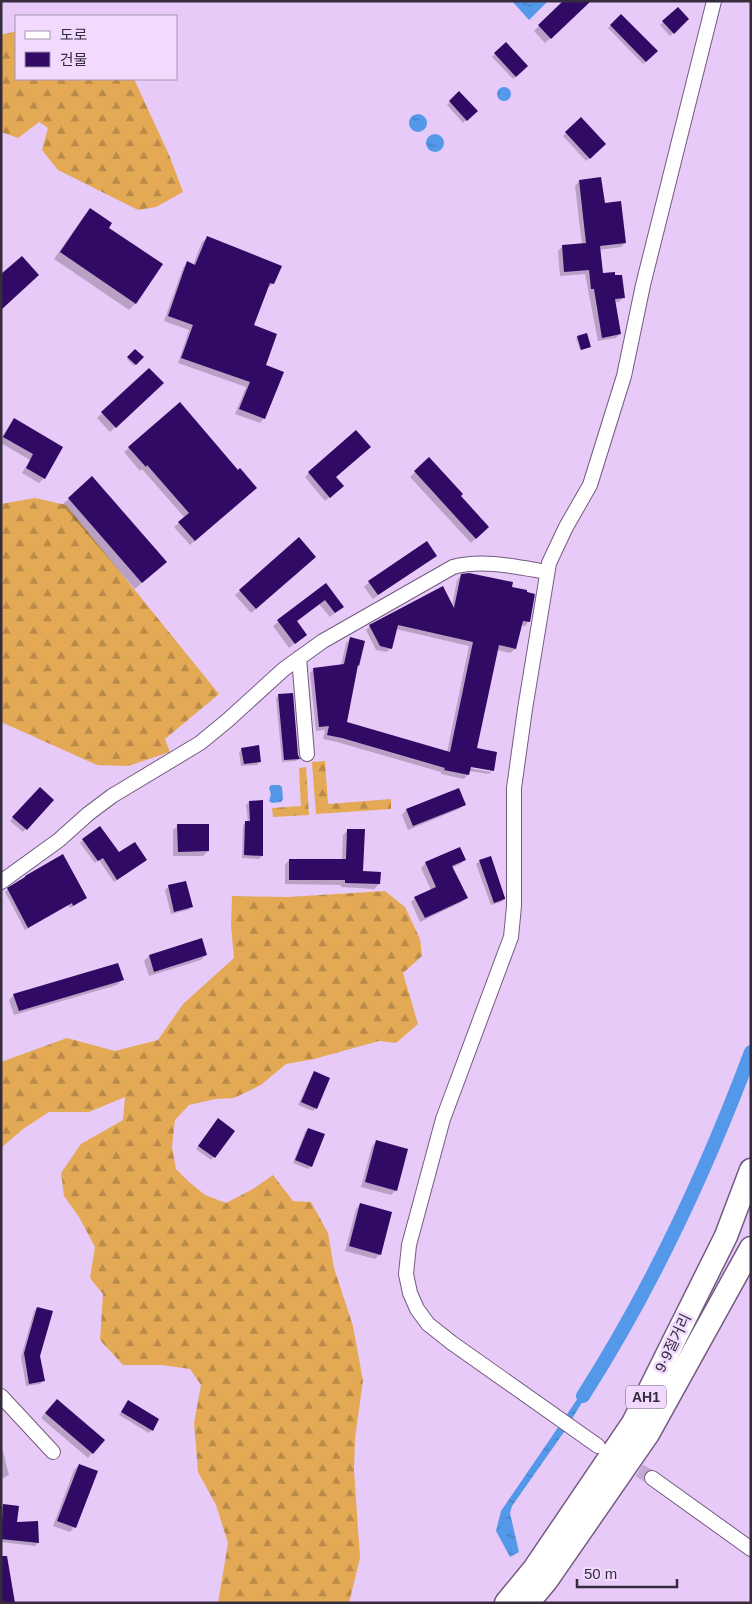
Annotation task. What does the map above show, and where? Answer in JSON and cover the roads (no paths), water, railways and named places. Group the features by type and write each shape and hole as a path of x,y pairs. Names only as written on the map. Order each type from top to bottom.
{"highway":[{"name":"9·9절거리","path":"506,1603 534,1569 633,1423 726,1236 751,1170"},
{"name":"9·9절거리","path":"528,1603 547,1580 648,1434 751,1248"}],"street":[{"path":"598,1446 428,1324 410,1293 406,1274 409,1245 443,1119 511,937 514,906 514,788 549,563 566,526 590,485 624,376 643,285 714,1"},
{"path":"1,882 59,840 112,796 200,743 284,669 323,641 453,567 468,563 507,565 547,572"},
{"path":"299,658 307,754"},
{"path":"1,1396 53,1452"},
{"path":"652,1478 751,1549"}],"water":[{"path":"512,1 548,1 529,20"},
{"path":"501,87 507,87 511,94 507,101 501,101 497,97 497,91"},
{"path":"418,114 424,117 427,123 424,129 418,132 412,129 409,123 412,117"},
{"path":"435,134 441,137 444,143 441,149 435,152 429,149 426,143 429,137"},
{"path":"271,785 282,787 283,799 281,802 272,803 269,801 271,794 269,788"},
{"path":"591,1379 595,1381 564,1432 512,1506 510,1513 519,1552 510,1557 496,1531 501,1511"}],"waterway":[{"path":"583,1396 632,1314 655,1271 696,1185 751,1052"}],"tunnel":[{"path":"621,1460 652,1478"}]}
